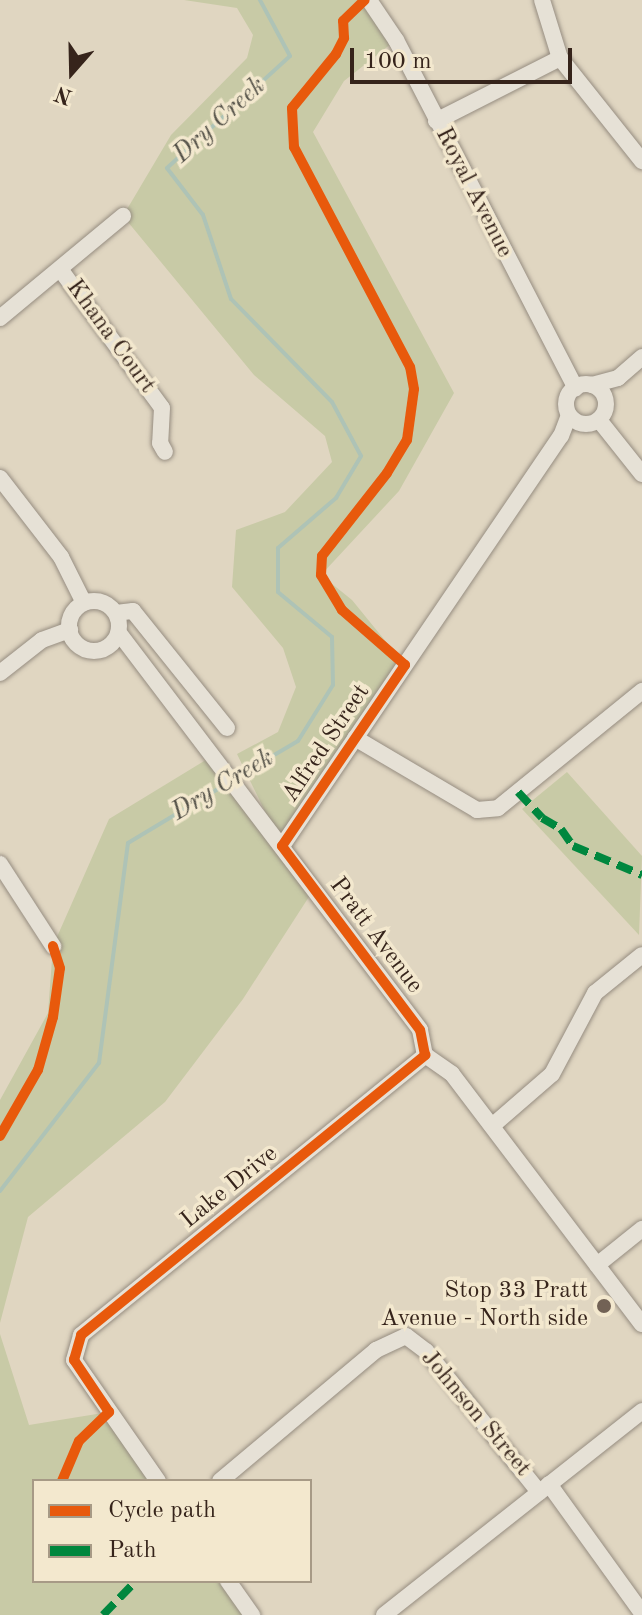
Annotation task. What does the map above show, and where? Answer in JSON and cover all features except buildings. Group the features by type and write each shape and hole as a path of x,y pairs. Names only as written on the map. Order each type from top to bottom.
{"street":[{"name":"Royal Avenue","path":"369,0 584,386 607,402"},
{"path":"542,0 560,58 642,161"},
{"path":"436,121 560,58"},
{"path":"0,318 123,216"},
{"name":"Khana Court","path":"60,269 162,408 160,443 165,452"},
{"path":"642,357 618,378 599,420 642,474"},
{"path":"575,419 567,401 584,386 618,378"},
{"name":"Alfred Street","path":"282,846 561,436 575,419 599,420"},
{"path":"0,478 61,557 84,603"},
{"path":"116,613 114,639 91,651 79,645 70,630 74,612 84,603 102,602 116,613 133,611 227,728"},
{"path":"0,673 42,640 70,630"},
{"name":"Pratt Avenue","path":"114,639 214,755 420,1030 425,1055"},
{"path":"355,738 477,810 498,808 642,691"},
{"path":"0,864 53,946"},
{"path":"492,1126 552,1074 595,993 642,955"},
{"path":"425,1055 452,1074 642,1324"},
{"name":"Lake Drive","path":"157,1479 74,1360 81,1335 425,1055"},
{"path":"597,1265 642,1229"},
{"name":"Johnson Street","path":"222,1479 376,1350 406,1336 426,1351 544,1488"},
{"path":"384,1615 642,1411"},
{"path":"544,1488 642,1613"},
{"path":"229,1583 252,1615"}],"green space":[{"path":"184,0 369,0 396,40 344,81 313,132 454,393 399,491 321,575 352,600 405,665 282,846 314,889 243,999 165,1102 28,1217 0,1323 0,1100 48,1013 53,946 109,819 214,755 279,840 237,754 278,732 296,687 283,648 232,587 236,530 285,512 332,462 325,436 254,375 123,216 171,135 247,58 253,35 237,8"},
{"path":"567,772 642,856 639,935 522,809"},
{"path":"0,1334 29,1425 109,1412 156,1479 32,1479 32,1583 228,1583 251,1615 0,1615"}],"waterway":[{"name":"Dry Creek","path":"235,778 298,741 333,685 332,637 278,592 278,548 336,498 361,456 332,402 231,299 203,215 167,168 290,56 260,0"},
{"name":"Dry Creek","path":"0,1191 99,1063 128,843 228,783"}],"marked path":[{"path":"518,792 542,818 561,829 573,846 642,875"},
{"path":"103,1615 134,1583"}],"cycle path":[{"path":"63,1479 79,1441 109,1412 74,1360 81,1335 425,1055 420,1030 282,846 405,665 342,610 321,575 322,556 387,473 407,440 414,389 410,367 294,147 292,108 336,54 344,38 343,21 365,0"},
{"path":"0,1136 38,1070 53,1017 60,968 53,946"}],"place":[{"name":"Stop 33 Pratt Avenue - North side","path":"604,1306"}]}
